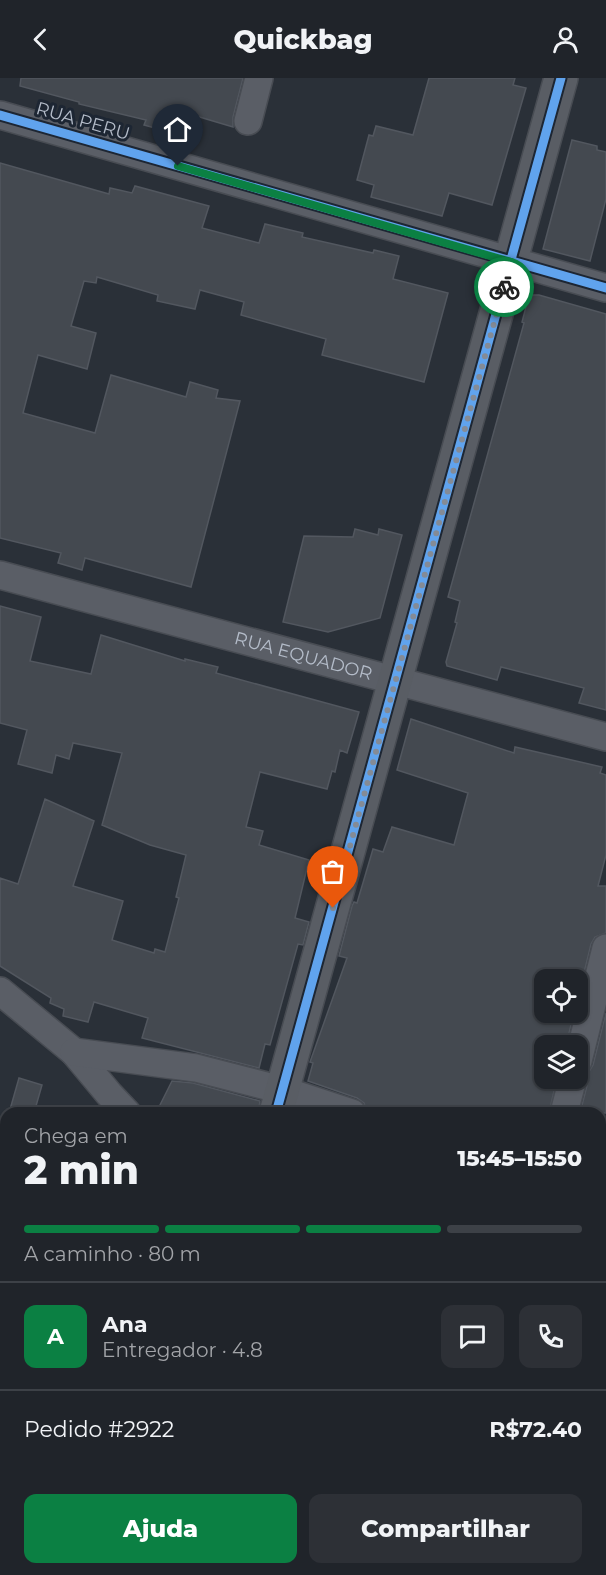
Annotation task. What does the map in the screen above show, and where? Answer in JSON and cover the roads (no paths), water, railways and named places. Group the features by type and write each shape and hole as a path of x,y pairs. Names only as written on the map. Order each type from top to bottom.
{"street":[{"path":"248,121 259,78"},
{"path":"279,1102 561,78"},
{"name":"RUA PERU","path":"0,115 606,288"},
{"name":"RUA EQUADOR","path":"0,575 606,737"},
{"path":"584,1035 606,948"},
{"path":"0,991 75,1052 121,1107"},
{"path":"75,1052 196,1068 279,1102 312,1107"},
{"path":"566,1107 570,1089"}]}
